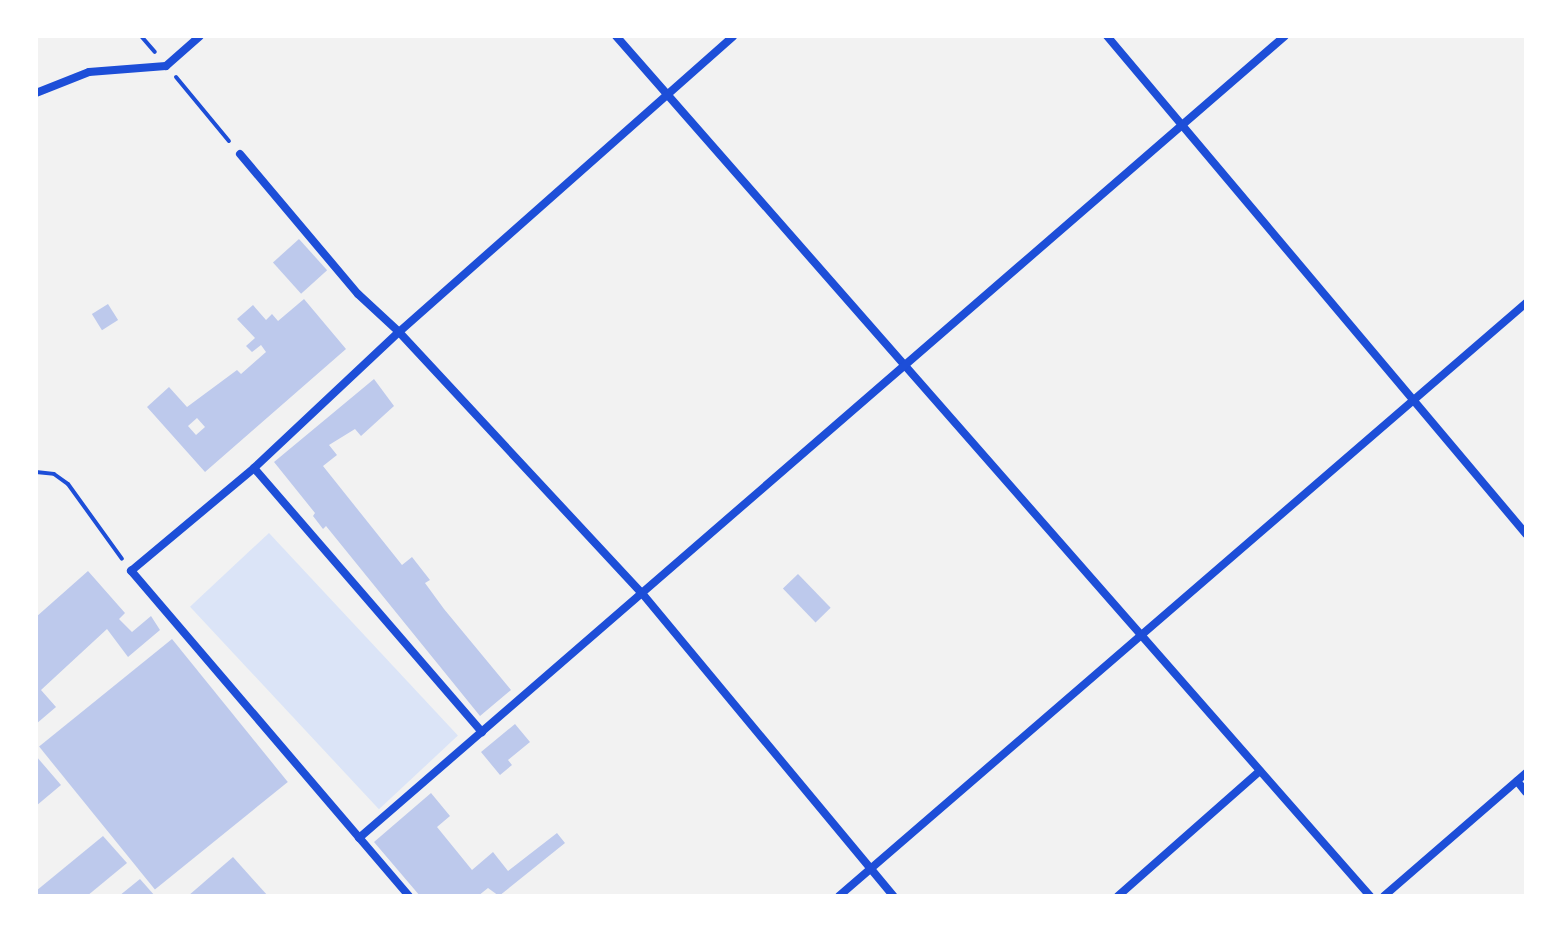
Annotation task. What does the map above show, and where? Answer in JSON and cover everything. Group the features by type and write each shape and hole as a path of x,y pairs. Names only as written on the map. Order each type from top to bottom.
{"street":[{"path":"36,93 89,72 166,66 200,36"},
{"path":"616,36 1139,637 1370,896"},
{"path":"409,896 131,571 254,468 399,332 733,36"},
{"path":"1107,36 1184,123 1526,534"},
{"path":"359,838 1285,36"},
{"path":"240,154 358,294 399,332 641,592 893,896"},
{"path":"839,896 1415,402 1526,303"},
{"path":"254,468 482,732"},
{"path":"1118,896 1260,771"},
{"path":"1384,896 1526,773"},
{"path":"1517,781 1526,792"}],"path":[{"path":"141,36 240,154"},
{"path":"36,472 54,474 68,484 131,571"}],"shaded area":[{"path":"269,533 458,736 379,809 190,607"}],"building":[{"path":"299,239 327,270 301,294 273,262"},
{"path":"304,299 346,349 205,472 147,407 169,387 187,407 237,370 241,374 266,352 261,345 252,352 246,346 255,338 237,319 253,305 266,320 272,314 278,321","holes":["197,418 205,427 196,435 188,426"]},
{"path":"108,304 118,320 102,330 92,314"},
{"path":"374,379 394,406 361,436 355,429 329,445 337,455 323,466 402,565 412,557 430,580 425,583 444,609 511,690 480,716 326,526 323,529 313,516 315,513 274,462"},
{"path":"88,571 125,613 119,619 132,632 151,616 160,630 128,657 107,629 41,690 56,707 36,724 36,617"},
{"path":"798,574 831,608 816,622 783,589"},
{"path":"172,639 288,782 155,890 39,747"},
{"path":"515,724 530,742 508,760 512,765 500,775 481,752"},
{"path":"36,756 61,785 36,806"},
{"path":"431,793 450,816 437,827 472,870 493,852 508,871 557,833 565,843 499,896 488,888 478,896 420,896 374,842"},
{"path":"103,836 127,863 87,896 36,896 36,891"},
{"path":"233,857 268,896 188,896"},
{"path":"140,879 155,896 119,896"}]}
